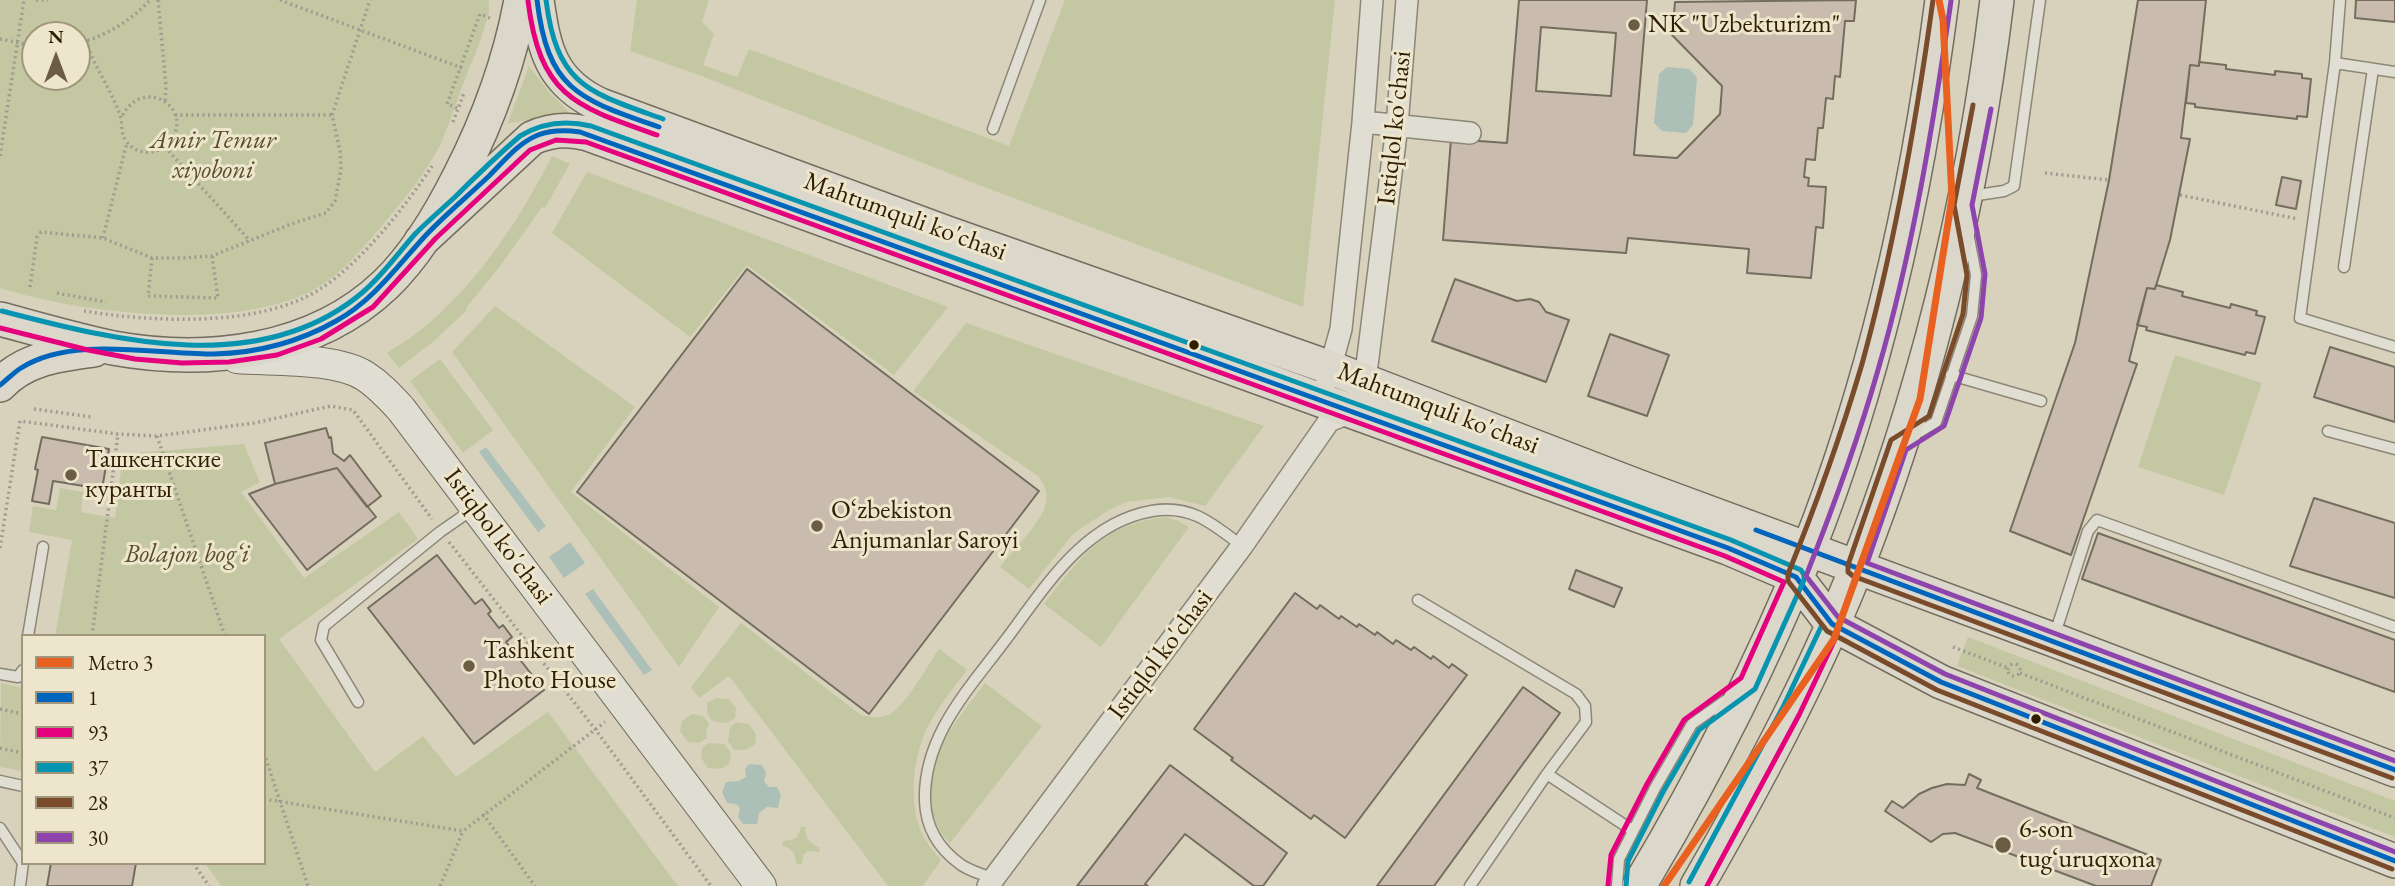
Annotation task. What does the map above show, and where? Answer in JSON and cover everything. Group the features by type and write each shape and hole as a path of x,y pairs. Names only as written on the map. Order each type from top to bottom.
{"main road":[{"name":"Mahtumquli ko'chasi","path":"537,0 545,46 552,64 566,83 600,105 947,233 1365,380 1802,564 1832,624 1941,681 2395,861"},
{"path":"1639,886 1685,807 1748,684 1802,564 1857,405 1888,299 1900,245 1921,139 1942,0"},
{"path":"1697,886 1791,710 1832,624 1856,568 1899,444 1929,344 1964,201 1997,0"},
{"path":"0,319 114,348 183,355 249,351 288,341 324,328 341,318 386,284 421,241 450,195 484,122 507,54 506,6"},
{"name":"Mahtumquli ko'chasi","path":"421,241 525,143 547,132 580,132 1334,411 1728,548 1802,564 1856,568 2395,770"},
{"path":"0,385 16,371 33,362 60,355 114,348"}],"street":[{"name":"Istiqlol ko'chasi","path":"1334,411 1331,368 1341,329 1363,122 1372,0"},
{"name":"Istiqlol ko'chasi","path":"991,883 1242,546 1334,411 1365,380 1397,126 1406,0"},
{"path":"1363,122 1470,133"},
{"name":"Istiqbol ko'chasi","path":"183,355 333,364 359,373 376,384 401,409 761,886"}],"lane":[{"path":"993,129 1041,0"},
{"path":"1899,444 1936,422 1972,316 1976,275 1964,201 2014,186 2040,0"},
{"path":"2340,0 2335,63 2300,318 2395,347"},
{"path":"2335,63 2395,72"},
{"path":"2344,267 2373,69"},
{"path":"1951,376 2041,401"},
{"path":"2328,431 2395,449"},
{"path":"358,702 321,640 324,626 440,532 476,507"},
{"path":"991,883 961,865 942,848 932,832 926,814 925,791 930,758 950,714 1051,582 1085,542 1096,534 1132,516 1172,509 1198,515 1242,546"},
{"path":"2054,640 2088,531 2097,520 2395,627"},
{"path":"28,634 43,547"},
{"path":"1418,600 1576,694 1585,706 1586,722 1470,886"},
{"path":"0,674 18,677 21,673"},
{"path":"1617,886 1619,859 1632,830 1692,724 1748,684"},
{"path":"1548,774 1632,830"},
{"path":"0,781 21,786"},
{"path":"0,828 21,860"},
{"path":"20,886 23,865"}],"path":[{"path":"0,156 24,0"},
{"path":"36,0 48,0"},
{"path":"91,39 128,19 149,0"},
{"path":"158,0 165,101"},
{"path":"280,0 462,68"},
{"path":"30,287 37,237 41,232 103,238 152,258 212,256 326,213 335,201 341,170 332,115 370,0"},
{"path":"487,28 490,18 506,6"},
{"path":"460,109 447,104 480,14 490,18"},
{"path":"0,39 21,44"},
{"path":"91,56 121,118 121,131 127,142 138,150 152,152 165,147 176,133 175,115 165,101 155,97 144,96 134,100 121,118"},
{"path":"449,131 466,90"},
{"path":"175,115 332,115"},
{"path":"103,238 127,142"},
{"path":"165,147 250,241"},
{"path":"76,310 153,318 197,318 255,314 297,301 319,290 358,257 420,185 436,160"},
{"path":"2045,173 2109,180"},
{"path":"2180,195 2312,222"},
{"path":"152,258 148,296 218,298 212,256"},
{"path":"57,293 106,302"},
{"path":"0,548 20,421 118,434 157,436 254,423 331,406 353,410 440,532 595,729 711,886"},
{"path":"34,409 92,417"},
{"path":"92,634 118,434"},
{"path":"157,436 224,634"},
{"path":"1953,647 2008,668"},
{"path":"2008,668 2017,664 2020,673"},
{"path":"2008,668 2008,672 2013,676 2020,673"},
{"path":"2020,673 2395,818"},
{"path":"440,886 463,831 626,706"},
{"path":"0,709 21,714"},
{"path":"0,748 21,753"},
{"path":"266,759 308,886"},
{"path":"266,799 463,831"},
{"path":"484,814 535,886"},
{"path":"194,865 209,886"}],"green space":[{"name":"Amir Temur xiyoboni","path":"0,0 489,0 489,12 481,39 437,151 423,174 367,243 326,282 286,301 248,310 206,314 117,311 34,297 0,288"},
{"path":"637,0 709,0 702,22 714,34 703,65 737,77 749,49 1009,146 1065,0 1335,0 1303,307 630,51"},
{"path":"529,66 549,92 572,115 508,123"},
{"path":"552,156 570,164 545,208 542,207 467,310 434,341 399,368 387,353 443,310 480,270 512,226"},
{"path":"587,172 948,307 894,375 747,265 690,337 552,233"},
{"path":"495,306 635,407 571,492 719,607 679,667 452,352"},
{"path":"966,323 1264,426 1205,506 1169,497 1127,502 1109,510 1074,533 1029,589 1000,567 1034,526 1044,509 1046,494 1042,482 1038,476 913,391"},
{"path":"2175,355 2262,383 2224,495 2138,467"},
{"path":"440,359 493,430 463,453 410,381"},
{"name":"Bolajon bog‘i","path":"244,444 260,482 241,492 304,578 399,512 418,539 279,639 375,772 423,736 456,777 548,712 678,886 221,886 206,865 266,865 266,634 55,634 72,540 29,532 33,506 56,510 60,488 83,492 81,512 115,518 123,454"},
{"path":"1166,517 1189,527 1101,647 1044,604 1082,558 1109,535 1144,521"},
{"path":"741,623 864,716 881,717 895,710 909,695 939,649 967,670 931,720 918,753 914,781 915,809 922,834 941,860 923,886 888,886 729,676 699,698 691,687"},
{"path":"1968,637 2395,801 2395,837 1957,666"},
{"path":"1,683 21,688 21,771 0,767"},
{"path":"985,683 1042,726 950,843 941,832 931,804 933,774 949,732"},
{"path":"716,698 729,699 736,708 735,718 727,723 712,721 707,713 707,703"},
{"path":"692,714 703,716 709,724 707,738 699,743 688,742 680,731 682,721"},
{"path":"737,722 749,724 756,734 755,744 746,750 734,750 728,741 730,727"},
{"path":"709,743 724,744 731,753 729,764 720,769 708,768 701,758 702,748"},
{"path":"801,827 805,827 807,838 820,848 819,852 809,851 804,854 802,864 796,864 793,852 782,845 783,841 797,836"}],"shaded area":[{"path":"1667,67 1690,69 1697,78 1693,125 1686,133 1662,131 1654,123 1659,74"},
{"path":"486,447 546,526 538,532 479,452"},
{"path":"570,542 585,563 564,578 549,557"},
{"path":"593,589 652,670 644,675 585,594"},
{"path":"749,764 762,765 766,773 764,781 769,787 777,787 781,795 778,808 767,807 759,813 757,824 743,824 738,817 740,808 736,804 727,803 722,792 726,782 739,781 746,777 745,769"}],"building":[{"path":"1519,0 1647,0 1634,155 1677,158 1720,114 1722,86 1672,35 1675,2 1856,0 1854,21 1845,21 1840,77 1835,76 1833,99 1826,98 1823,128 1818,128 1815,160 1806,159 1804,177 1809,178 1808,186 1826,187 1823,228 1816,227 1811,278 1747,273 1749,249 1628,238 1626,253 1443,240 1451,139 1507,143","holes":["1541,27 1616,33 1611,96 1536,91"]},
{"path":"2138,0 2206,0 2199,66 2190,65 2181,138 2190,139 2170,240 2155,289 2147,288 2129,361 2137,364 2071,555 2010,531 2075,343 2109,180"},
{"path":"2356,0 2395,0 2395,22 2355,18"},
{"path":"2199,62 2226,65 2226,69 2275,75 2275,71 2302,74 2302,78 2311,79 2307,117 2297,116 2297,119 2195,107 2195,104 2186,103 2190,65 2199,66"},
{"path":"2282,177 2301,181 2296,209 2276,205"},
{"name":"O‘zbekiston Anjumanlar Saroyi","path":"747,269 1039,491 869,714 577,492"},
{"path":"1455,279 1517,301 1530,299 1539,302 1546,312 1569,320 1546,382 1432,341"},
{"path":"2156,285 2183,292 2182,296 2230,308 2231,304 2257,311 2256,315 2265,317 2255,354 2246,352 2245,355 2146,330 2147,327 2137,325 2147,288 2155,289"},
{"path":"1610,334 1669,355 1647,416 1588,396"},
{"path":"2330,347 2395,367 2395,422 2314,397"},
{"path":"326,428 329,438 331,437 333,453 344,461 350,455 381,496 367,507 337,468 275,484 265,443"},
{"name":"Ташкентские куранты","path":"42,437 109,449 102,489 53,481 49,504 32,501"},
{"path":"337,468 376,517 307,570 249,494 275,484"},
{"path":"2314,498 2395,523 2395,598 2290,566"},
{"path":"2098,533 2395,640 2395,692 2082,579"},
{"name":"Tashkent Photo House","path":"437,555 475,604 482,599 491,611 488,614 499,628 503,625 512,637 506,642 544,690 474,744 368,608"},
{"path":"1576,570 1622,588 1614,607 1569,589"},
{"path":"1295,593 1317,609 1320,605 1339,619 1341,616 1357,627 1359,624 1375,635 1377,632 1393,644 1396,640 1411,650 1414,647 1449,668 1452,664 1467,675 1345,838 1314,815 1311,819 1194,729"},
{"path":"1523,687 1560,713 1434,886 1377,886"},
{"path":"1170,765 1287,853 1263,886 1254,886 1185,834 1145,884 1148,886 1077,886"},
{"path":"1969,774 1981,780 1977,788 2161,860 2151,886 2096,886 1955,833 1943,834 1931,842 1885,811 1892,801 1903,808 1919,794 1932,788 1947,784 1965,785"},
{"path":"51,865 136,865 132,886 47,886"}],"metro line":[{"name":"3","path":"1664,886 1834,639 1920,399 1952,198 1943,20 1939,0"}],"transit line":[{"name":"1","path":"537,0 549,54 559,73 572,87 588,99 659,127"},
{"name":"37","path":"546,0 558,51 580,82 615,101 663,119"},
{"name":"28","path":"1933,0 1904,183 1874,319 1846,417 1788,574 1788,581 1827,631 1937,690 2392,869"},
{"name":"93","path":"528,1 542,58 552,77 566,93 604,115 657,135"},
{"name":"30","path":"1951,1 1921,187 1902,279 1854,448 1806,576 1838,617 1945,674 2395,852"},
{"name":"28","path":"1973,105 1954,205 1967,275 1963,314 1929,416 1891,440 1848,565 1848,572 2392,778"},
{"name":"30","path":"1991,109 1972,205 1985,274 1981,318 1944,426 1906,450 1867,563 2395,761"},
{"name":"37","path":"2,311 93,333 140,341 188,345 235,344 280,335 323,319 363,292 416,233 520,136 555,124 591,126 1731,540 1801,570 1804,580 1755,689 1699,730 1663,792 1628,861 1626,886"},
{"name":"1","path":"0,385 21,368 42,358 65,352 115,349 191,354 230,353 261,349 307,335 350,313 362,303 435,226 524,143 548,132 580,132 1728,548 1796,577 1832,624 1941,682 2395,861"},
{"name":"93","path":"0,328 135,359 182,363 229,362 277,355 321,339 373,307 435,239 530,150 556,140 586,142 1725,556 1784,582 1741,678 1684,720 1647,784 1611,855 1608,885"},
{"name":"1","path":"1756,530 2395,770"},
{"name":"37","path":"1689,882 1783,707 1821,627"},
{"name":"93","path":"1707,886 1799,715 1837,635"}],"place":[{"name":"NK \"Uzbekturizm\"","path":"1634,25"},
{"name":"Ташкентские куранты","path":"71,475"},
{"name":"O‘zbekiston Anjumanlar Saroyi","path":"817,526"},
{"name":"Tashkent Photo House","path":"469,666"},
{"name":"6-son tug‘uruqxona","path":"2003,845"}]}
